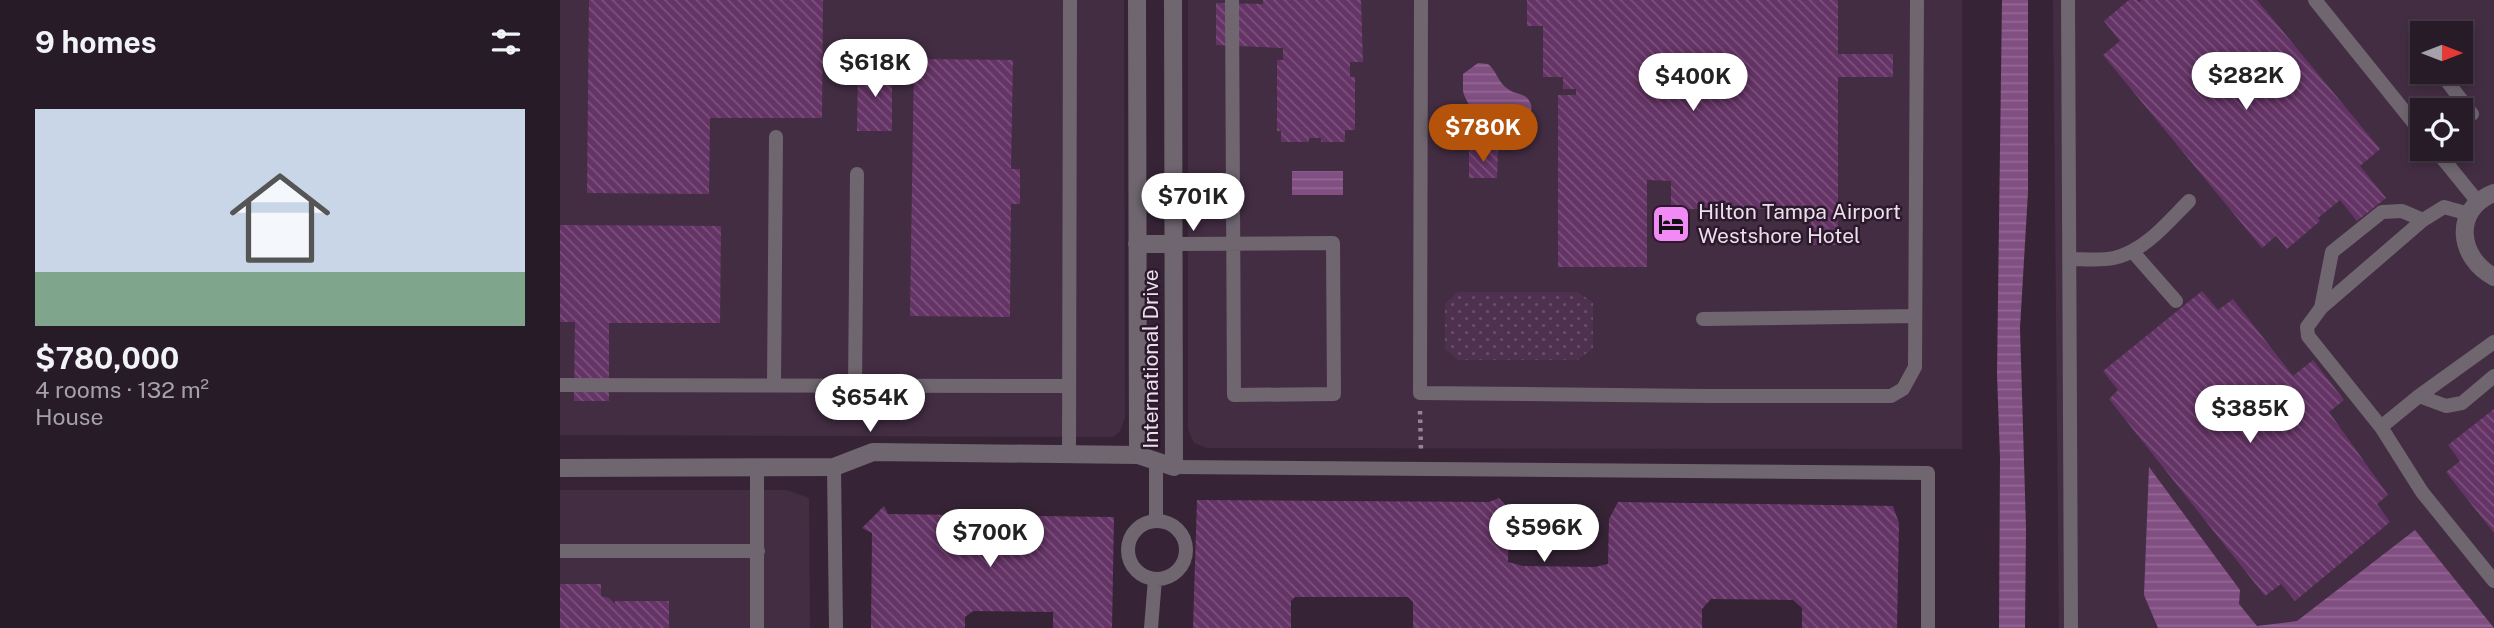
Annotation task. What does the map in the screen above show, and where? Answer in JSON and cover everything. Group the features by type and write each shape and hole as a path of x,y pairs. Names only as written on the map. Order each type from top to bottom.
{"street":[{"name":"International Drive","path":"1138,0 1138,455"},
{"name":"International Drive","path":"1174,0 1174,467"},
{"path":"2480,203 2464,229 2465,244 2476,264 2494,276"},
{"path":"1138,244 1174,244"},
{"path":"560,468 834,467 873,452 1138,455 1174,467"}],"lane":[{"path":"1069,454 1070,0"},
{"path":"1174,244 1232,244 1333,243 1334,394 1234,395 1232,244 1233,0"},
{"path":"1421,0 1420,393 1706,397 1891,396 1903,389 1915,367 1917,0"},
{"path":"2068,0 2071,628"},
{"path":"2315,0 2410,118"},
{"path":"2449,84 2460,98"},
{"path":"774,386 776,137"},
{"path":"2445,161 2480,203"},
{"path":"855,386 857,174"},
{"path":"2069,259 2111,259 2132,251 2153,237 2189,201"},
{"path":"2480,203 2444,207 2423,220 2321,308 2307,327 2308,337 2381,427 2422,492 2494,581"},
{"path":"2321,308 2332,251 2382,212 2402,211 2423,220"},
{"path":"2132,251 2176,300"},
{"path":"1703,319 1914,316"},
{"path":"2381,427 2494,342"},
{"path":"2419,396 2446,406 2462,403 2494,376"},
{"path":"560,385 1069,386"},
{"path":"1156,461 1156,521"},
{"path":"834,467 836,628"},
{"path":"1174,467 1928,473 1928,628"},
{"path":"757,468 757,628"},
{"path":"1156,521 1173,526 1180,533 1186,550 1180,568 1164,579 1155,579 1137,572 1128,555 1128,545 1138,528 1156,521"},
{"path":"560,551 758,551"},
{"path":"1151,628 1155,579"}],"path":[{"path":"1420,393 1421,469"}],"shaded area":[{"path":"560,0 1124,0 1125,418 1120,431 1113,437 560,435"},
{"name":"Hilton Tampa Airport Westshore Hotel","path":"1188,0 1962,0 1962,449 1207,448 1194,443 1188,429"},
{"path":"2002,0 2028,0 2028,192 2020,328 2026,528 2025,628 1999,628 2000,458 1997,374"},
{"path":"2053,0 2494,0 2494,628 2059,628"},
{"path":"1478,63 1488,64 1505,86 1528,99 1531,110 1520,125 1511,129 1491,124 1481,118 1466,100 1463,74"},
{"path":"1292,171 1343,171 1343,195 1292,195"},
{"path":"1458,292 1578,292 1593,303 1593,348 1578,360 1458,360 1445,349 1445,304"},
{"path":"2149,467 2240,590 2239,604 2257,626 2297,621 2415,530 2494,628 2158,628 2144,595"},
{"path":"560,490 787,490 809,498 810,628 560,628"}],"building":[{"path":"589,0 823,0 822,118 710,118 709,194 587,193"},
{"path":"1263,0 1361,0 1363,62 1350,62 1350,77 1355,77 1355,130 1345,130 1345,142 1321,142 1321,138 1309,138 1309,142 1281,142 1281,131 1277,131 1277,60 1283,60 1283,48 1216,45 1216,3 1263,4"},
{"path":"1527,0 1838,0 1838,54 1893,54 1893,77 1838,77 1838,245 1811,245 1811,209 1671,209 1671,181 1647,180 1647,267 1558,267 1558,95 1576,95 1576,89 1563,89 1563,77 1543,77 1543,26 1527,26"},
{"path":"2129,0 2257,0 2380,149 2360,166 2386,198 2357,221 2340,200 2287,249 2276,236 2262,248 2103,55 2120,41 2104,21"},
{"path":"914,59 1013,60 1011,169 1020,169 1020,204 1011,204 1010,317 910,316"},
{"path":"858,67 892,67 892,131 857,131"},
{"path":"1469,149 1498,150 1497,178 1469,178"},
{"path":"560,225 721,226 720,323 609,323 609,401 574,401 575,322 560,322"},
{"path":"2202,291 2218,310 2233,299 2293,376 2313,360 2344,400 2329,412 2388,495 2377,504 2390,522 2295,601 2281,584 2265,596 2109,399 2118,390 2103,371"},
{"path":"2494,409 2494,533 2446,472 2460,461 2448,445"},
{"path":"1499,498 1514,515 1509,524 1508,562 1523,566 1595,567 1608,564 1609,519 1618,502 1893,506 1899,523 1897,628 1802,628 1802,608 1793,600 1711,599 1702,609 1702,628 1413,628 1413,602 1408,597 1295,597 1291,601 1291,628 1193,628 1197,500 1489,502"},
{"path":"884,506 888,514 1114,517 1112,628 1053,628 1053,612 973,611 965,617 965,628 871,628 872,533 862,528"},
{"path":"560,584 601,584 601,596 609,598 615,604 615,601 669,601 669,628 560,628"}],"place":[{"name":"Hilton Tampa Airport Westshore Hotel","path":"1671,224"}]}
